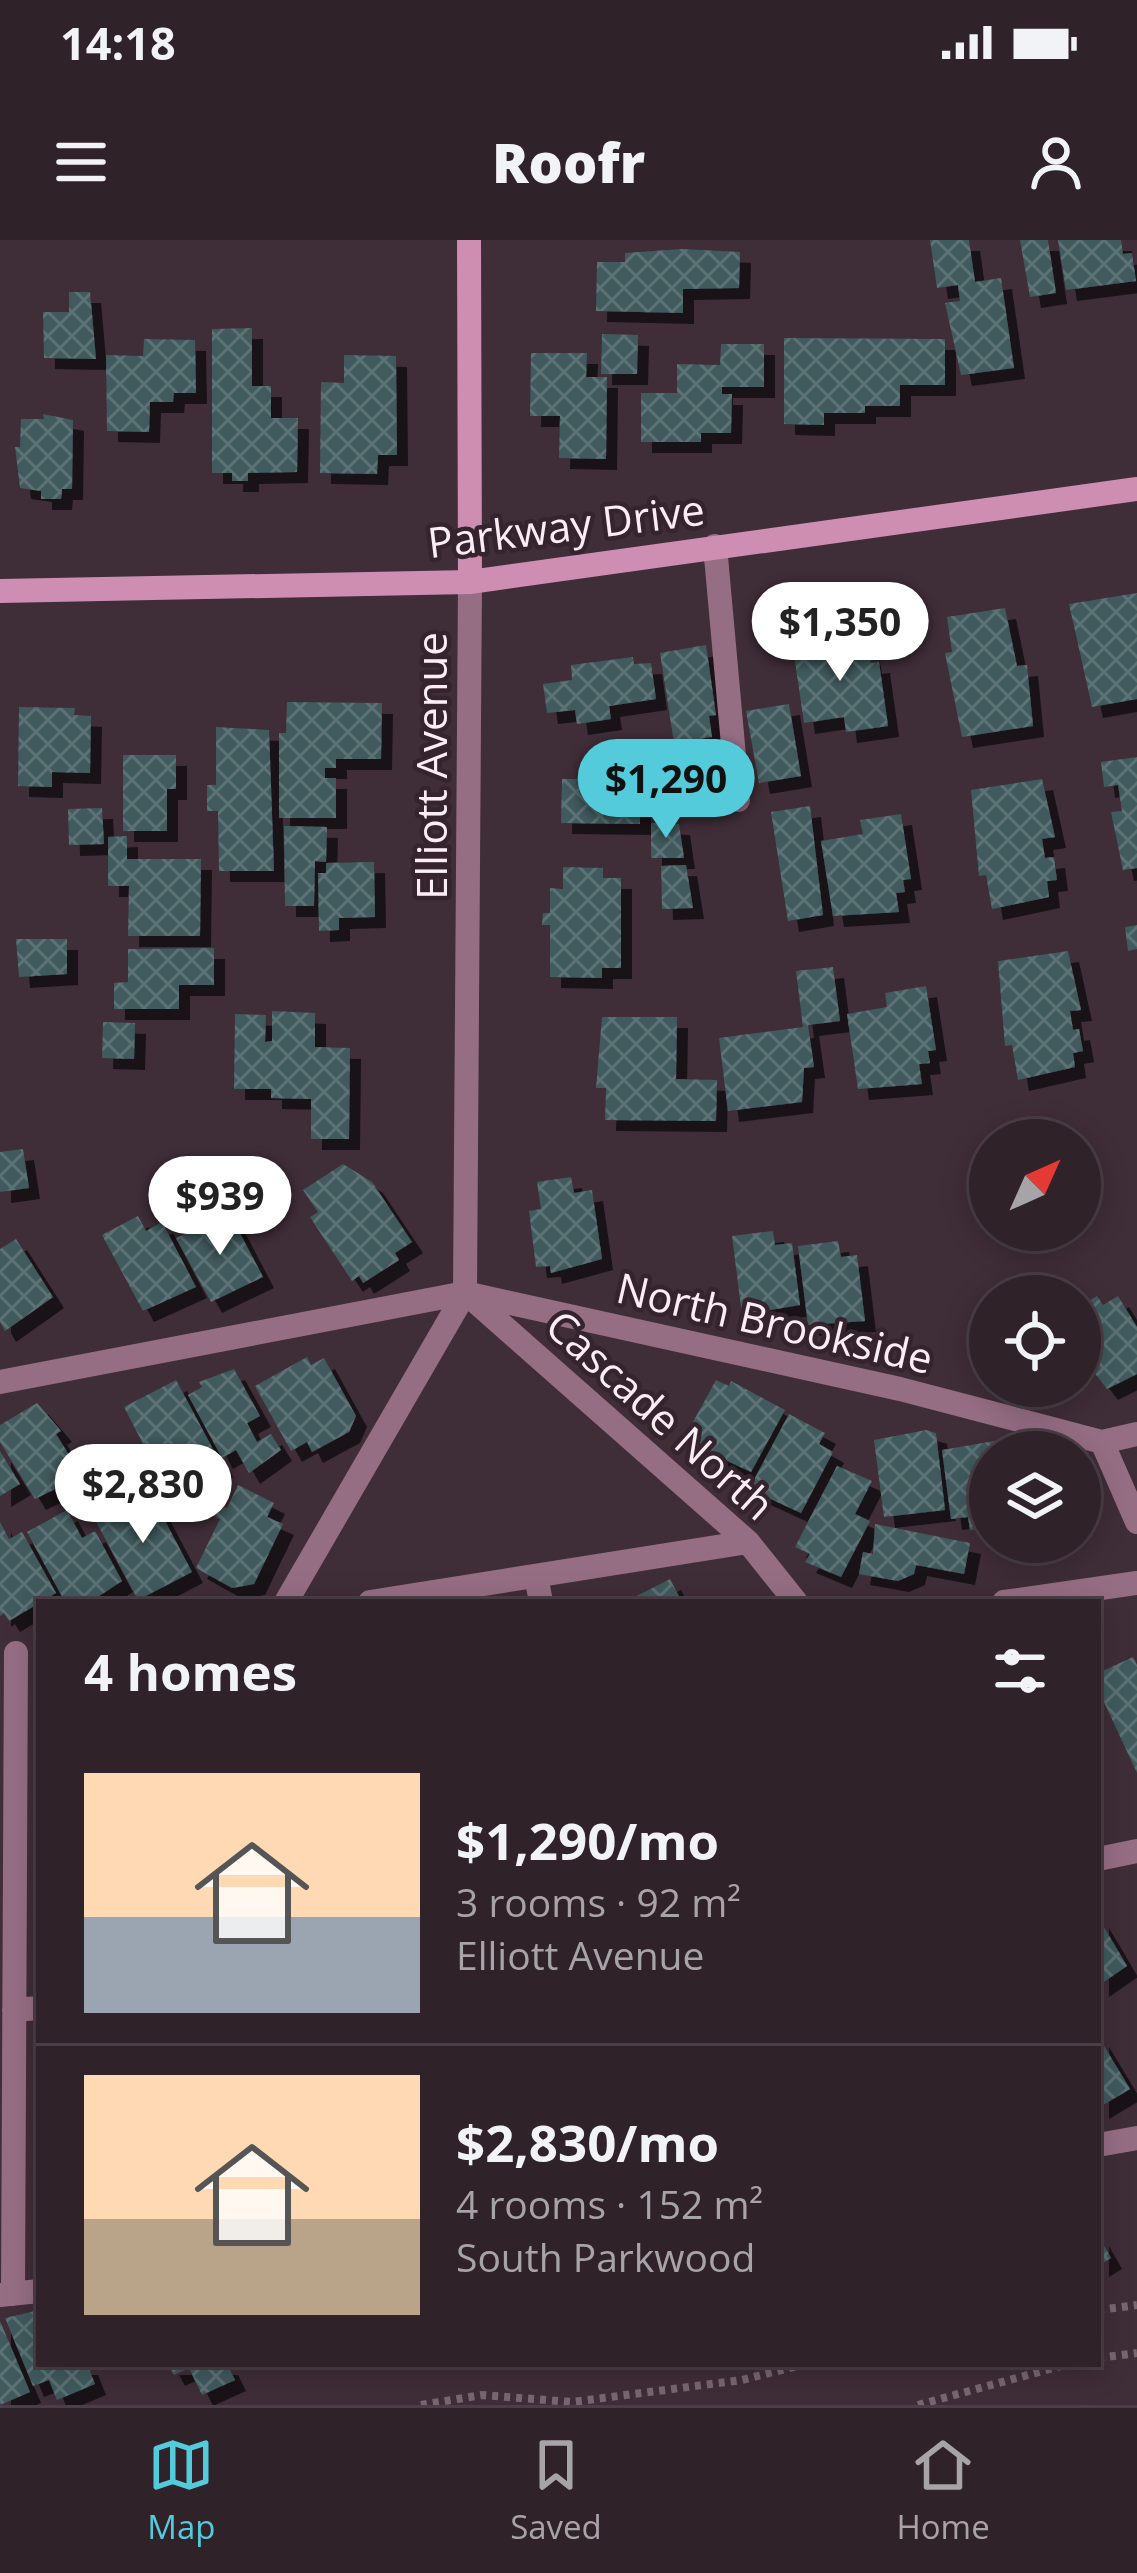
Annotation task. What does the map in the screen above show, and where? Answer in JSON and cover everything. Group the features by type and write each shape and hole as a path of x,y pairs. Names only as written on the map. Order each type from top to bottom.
{"street":[{"name":"Elliott Avenue","path":"465,1292 469,240"},
{"name":"Parkway Drive","path":"0,591 470,582 1137,489"},
{"path":"715,546 737,800"},
{"path":"0,1382 465,1292"},
{"path":"288,1599 465,1292"},
{"name":"North Brookside","path":"465,1292 900,1389 1102,1442 1137,1434"},
{"name":"Cascade North","path":"465,1292 748,1541 794,1599"},
{"path":"1102,1442 1137,1522"},
{"path":"389,1599 748,1541"},
{"path":"536,1576 540,1599"},
{"path":"1024,1599 1137,1582"},
{"path":"18,1653 27,2009 6,2294 36,2291"},
{"path":"1101,1857 1137,1851"},
{"path":"1101,2144 1137,2138"}],"path":[{"path":"1101,2311 1137,2305"},
{"path":"1101,2358 1137,2353"},
{"path":"422,2405 482,2395 572,2402 742,2380 793,2367"},
{"path":"918,2405 1057,2367"}],"building":[{"path":"930,240 969,240 975,282 1001,278 1014,368 961,375 945,303 960,301 958,285 937,288"},
{"path":"1020,240 1048,240 1056,293 1030,297"},
{"path":"1058,240 1121,240 1123,254 1132,253 1136,281 1066,290"},
{"path":"740,252 739,288 683,289 683,313 596,311 597,262 625,262 625,253"},
{"path":"69,292 90,292 96,359 44,358 43,312 69,312"},
{"path":"252,328 252,386 271,386 271,418 298,418 297,472 248,473 248,481 232,481 232,473 212,473 212,329"},
{"path":"602,334 638,335 637,374 601,374"},
{"path":"784,338 945,339 945,385 900,385 900,406 865,406 865,413 824,413 824,425 784,424"},
{"path":"144,339 195,340 196,393 174,393 173,402 150,402 149,432 107,431 106,355 143,356"},
{"path":"721,344 764,344 764,387 722,387 722,394 732,394 731,433 701,433 701,442 641,442 641,393 677,393 677,364 720,365"},
{"path":"531,353 587,353 586,377 607,377 606,459 559,458 560,416 530,416"},
{"path":"344,355 396,356 397,455 378,455 377,474 320,473 321,382 344,383"},
{"path":"43,414 73,420 72,489 62,489 61,499 41,499 41,491 20,488 15,447 20,447 21,419 44,419"},
{"path":"1137,593 1137,699 1092,707 1069,604"},
{"path":"1005,608 1017,666 1027,665 1033,726 962,737 945,653 952,652 947,617"},
{"path":"855,633 860,652 869,651 871,663 879,662 888,726 846,732 844,717 804,723 793,648"},
{"path":"706,645 716,715 709,716 712,737 674,743 660,653"},
{"path":"633,657 634,664 651,663 656,699 609,706 611,719 577,724 575,710 547,713 543,684 572,680 571,665"},
{"path":"287,702 382,703 381,759 336,759 336,768 325,768 325,778 336,778 336,818 279,818 279,733 286,733"},
{"path":"789,704 801,776 759,783 746,711"},
{"path":"19,707 75,708 74,715 91,716 90,773 52,772 52,787 18,786"},
{"path":"216,727 269,730 274,871 219,871 218,811 207,811 207,785 216,785"},
{"path":"123,755 176,755 176,789 167,789 167,831 123,831"},
{"path":"1137,757 1137,868 1123,870 1111,812 1122,811 1118,785 1104,787 1101,762"},
{"path":"562,779 640,779 640,824 561,823"},
{"path":"1042,779 1055,837 1042,839 1045,858 1054,857 1057,880 1047,881 1049,897 992,909 986,875 979,876 971,790"},
{"path":"810,806 823,915 788,921 771,812"},
{"path":"102,808 104,844 69,845 68,809"},
{"path":"901,814 911,879 903,880 905,892 896,893 899,912 833,916 821,841 863,834 860,820"},
{"path":"651,823 679,824 684,858 651,858"},
{"path":"284,826 327,827 326,862 315,861 314,906 285,906"},
{"path":"127,836 127,859 201,859 200,936 128,936 129,886 108,886 108,837"},
{"path":"374,862 375,917 339,918 339,930 319,931 318,873 326,873 326,863"},
{"path":"686,865 693,908 662,909 661,866"},
{"path":"563,867 603,868 603,878 621,878 621,968 602,968 602,978 550,977 550,925 542,925 543,913 550,913 550,888 563,889"},
{"path":"1137,925 1137,949 1128,951 1125,927"},
{"path":"16,939 67,939 67,974 19,977"},
{"path":"214,948 214,985 179,985 179,1009 114,1009 114,983 128,982 128,949"},
{"path":"1068,951 1081,1010 1070,1011 1083,1051 1073,1053 1075,1067 1018,1080 1012,1045 1005,1046 998,961"},
{"path":"833,967 840,1021 808,1025 814,1067 804,1068 802,1102 728,1111 719,1038 803,1027 796,971"},
{"path":"926,986 936,1050 928,1051 930,1063 919,1064 922,1084 858,1089 847,1014 887,1007 885,993"},
{"path":"272,1011 315,1013 315,1047 350,1048 349,1139 311,1139 311,1099 271,1098 271,1089 234,1089 235,1014 266,1015 265,1042 272,1041"},
{"path":"602,1017 677,1017 676,1079 717,1080 716,1121 605,1120 606,1088 596,1088"},
{"path":"103,1022 135,1023 134,1059 102,1058"},
{"path":"23,1149 29,1188 0,1192 0,1152"},
{"path":"343,1164 372,1182 412,1242 395,1253 399,1260 363,1283 359,1276 352,1281 310,1217 318,1212 303,1190"},
{"path":"571,1177 574,1193 592,1190 602,1259 551,1273 550,1266 536,1267 529,1211 541,1209 537,1182"},
{"path":"230,1214 263,1277 211,1302 176,1238"},
{"path":"138,1216 146,1231 162,1222 196,1287 143,1311 102,1235"},
{"path":"773,1231 775,1245 792,1243 800,1305 742,1315 732,1236"},
{"path":"16,1239 53,1297 5,1331 0,1322 0,1249"},
{"path":"838,1241 841,1257 857,1255 865,1321 808,1325 798,1246"},
{"path":"1118,1296 1137,1327 1137,1374 1107,1389 1101,1381 1101,1302"},
{"path":"307,1357 311,1365 324,1358 356,1416 349,1432 312,1452 307,1442 291,1451 255,1386"},
{"path":"234,1369 260,1416 247,1423 257,1442 271,1434 281,1450 249,1473 236,1450 222,1458 188,1395 202,1387 199,1382"},
{"path":"176,1380 222,1466 169,1494 124,1407"},
{"path":"716,1380 729,1386 731,1381 785,1410 751,1472 697,1447 701,1438 688,1431"},
{"path":"37,1403 61,1431 56,1434 82,1476 35,1499 0,1442 0,1425"},
{"path":"789,1414 825,1433 819,1444 833,1452 801,1513 749,1489"},
{"path":"926,1430 936,1433 945,1510 884,1517 874,1440"},
{"path":"969,1445 969,1524 968,1517 951,1519 942,1450"},
{"path":"0,1451 20,1484 0,1496"},
{"path":"837,1466 872,1481 855,1514 870,1521 841,1577 805,1562 810,1554 795,1547"},
{"path":"238,1485 274,1503 267,1517 283,1524 254,1584 232,1588 196,1568 220,1519 215,1517 221,1505 227,1508"},
{"path":"129,1497 135,1507 153,1498 192,1572 137,1599 93,1516"},
{"path":"67,1510 82,1538 95,1531 122,1581 95,1599 63,1599 27,1532"},
{"path":"0,1522 9,1539 22,1532 56,1593 36,1599 36,1605 9,1621 4,1613 0,1616"},
{"path":"875,1524 969,1543 964,1574 916,1565 914,1574 898,1581 859,1574 863,1552 873,1554"},
{"path":"670,1579 680,1599 631,1599"},
{"path":"1133,1657 1137,1665 1137,1773 1101,1695 1101,1672"},
{"path":"1101,1922 1127,1966 1101,1984"},
{"path":"1101,2041 1130,2089 1101,2106"},
{"path":"1101,2240 1111,2258 1101,2264"},
{"path":"36,2311 36,2367 88,2367 95,2384 57,2400 49,2380 33,2386 5,2318"},
{"path":"0,2321 30,2392 0,2405"},
{"path":"170,2367 228,2367 235,2380 202,2395 189,2368 174,2375"}]}
